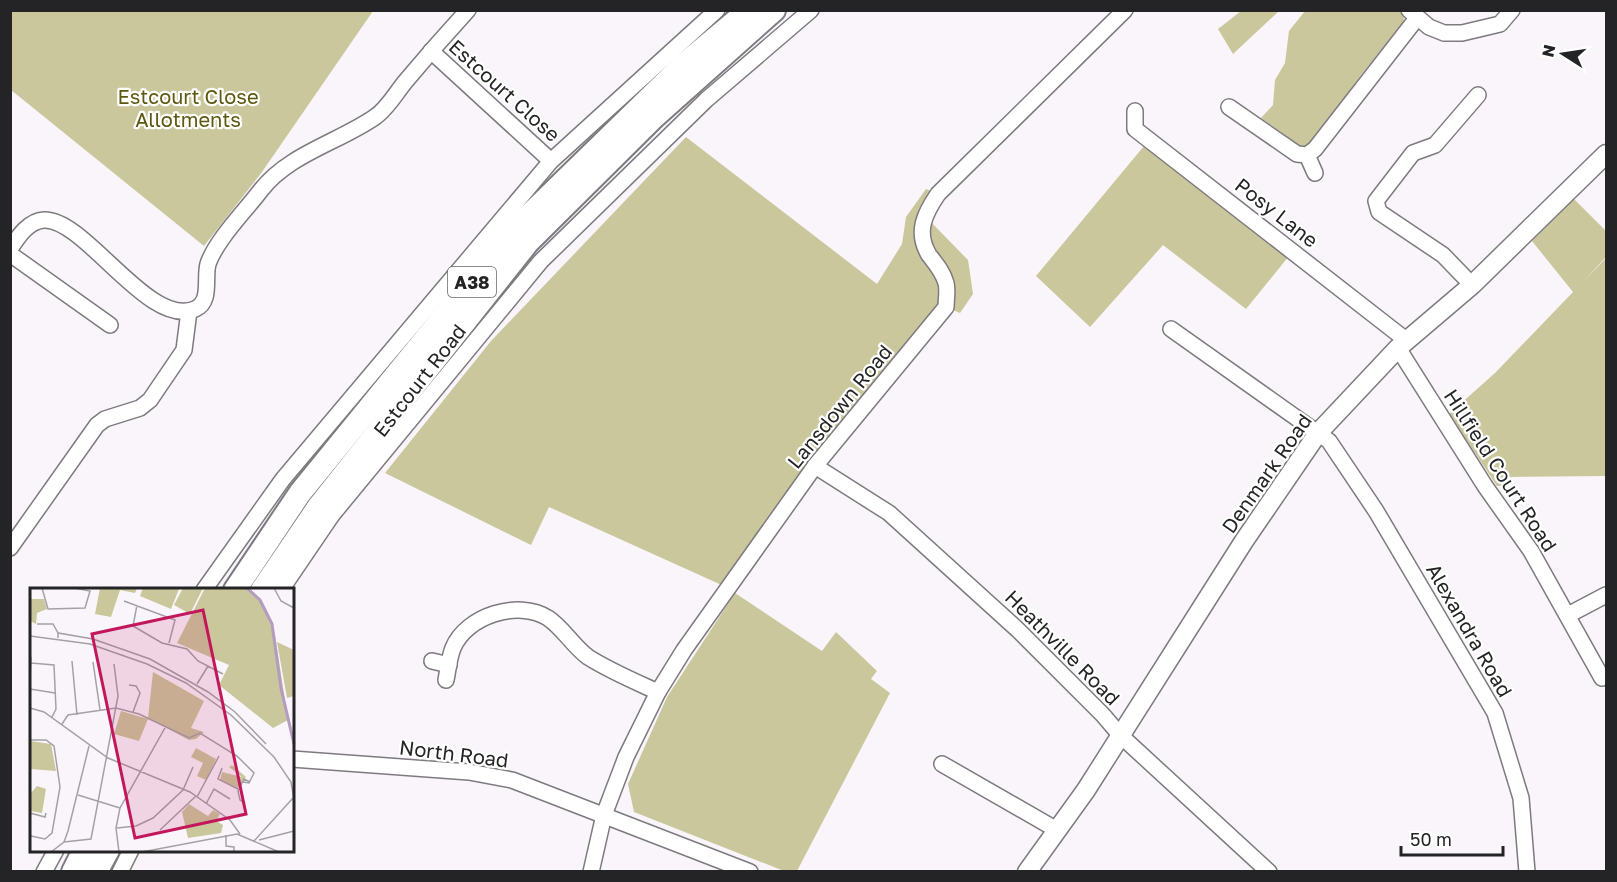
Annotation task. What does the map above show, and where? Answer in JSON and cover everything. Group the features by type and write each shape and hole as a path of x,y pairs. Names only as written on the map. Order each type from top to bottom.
{"main road":[{"name":"Estcourt Road","path":"236,588 300,493 509,222 632,98 681,67 749,10"},
{"name":"Estcourt Road","path":"263,588 319,506 528,242 693,82 774,10"},
{"path":"73,872 83,852"},
{"path":"96,872 107,852"}],"street":[{"name":"Estcourt Close","path":"189,311 197,309 204,300 207,270 213,253 270,178 332,139 377,116 468,10"},
{"name":"Estcourt Road","path":"205,588 283,479 509,222 551,161 632,98 717,10"},
{"name":"Estcourt Road","path":"282,588 332,515 541,261 706,100 811,10"},
{"name":"Lansdown Road","path":"591,872 604,815 626,757 658,692 726,587 815,466 946,307 946,285 940,269 928,253 922,232 924,214 938,194 1125,10"},
{"path":"1229,107 1297,154 1307,155 1315,149 1413,14 1429,27 1444,33 1462,33 1500,24 1512,10"},
{"name":"Estcourt Close","path":"431,51 551,161"},
{"path":"693,82 706,100"},
{"path":"1472,285 1443,255 1378,212 1376,201 1413,153 1435,145 1478,95"},
{"name":"Posy Lane","path":"1135,111 1135,129 1402,344"},
{"name":"Denmark Road","path":"1027,872 1120,735 1244,541 1318,433 1402,344 1472,285 1606,154"},
{"path":"1307,155 1314,173"},
{"path":"10,249 26,228 35,222 45,220 54,222 75,235 134,285 156,300 172,310 189,311 184,350 166,378 140,408 105,419 97,424 10,548"},
{"path":"10,254 110,325"},
{"name":"Alexandra Road","path":"1170,329 1329,441 1377,511 1495,714 1521,798 1527,872"},
{"name":"Hillfield Court Road","path":"1402,344 1454,439 1532,551 1602,678"},
{"name":"Heathville Road","path":"815,466 889,513 1018,630 1120,735 1269,872"},
{"path":"1568,615 1606,595"},
{"path":"432,661 448,673 453,648 465,630 506,609 527,610 548,619 567,639 595,661 615,673 658,692"},
{"name":"North Road","path":"294,759 469,772 512,780 750,872"},
{"path":"942,764 1057,830"},
{"path":"44,872 55,852"},
{"path":"120,872 130,852"}],"green space":[{"path":"1403,10 1404,21 1311,144 1302,147 1298,145 1261,118 1273,105 1275,80 1285,63 1289,31 1305,11"},
{"name":"Estcourt Close Allotments","path":"10,11 373,11 262,172 204,246 11,90"},
{"path":"1241,11 1279,11 1233,54 1218,29"},
{"path":"686,137 877,284 902,244 906,217 926,189 938,194 924,215 968,260 973,294 960,313 946,307 726,587 549,507 531,545 385,473 491,341"},
{"path":"1149,140 1293,251 1246,309 1163,245 1090,327 1036,276"},
{"path":"1574,199 1606,231 1606,257 1580,285 1606,258 1606,476 1504,477 1504,486 1497,486 1449,414 1495,373 1573,292 1532,241"},
{"path":"735,593 822,651 836,632 877,671 871,679 890,693 797,871 784,871 634,812 628,784 667,697"}]}
